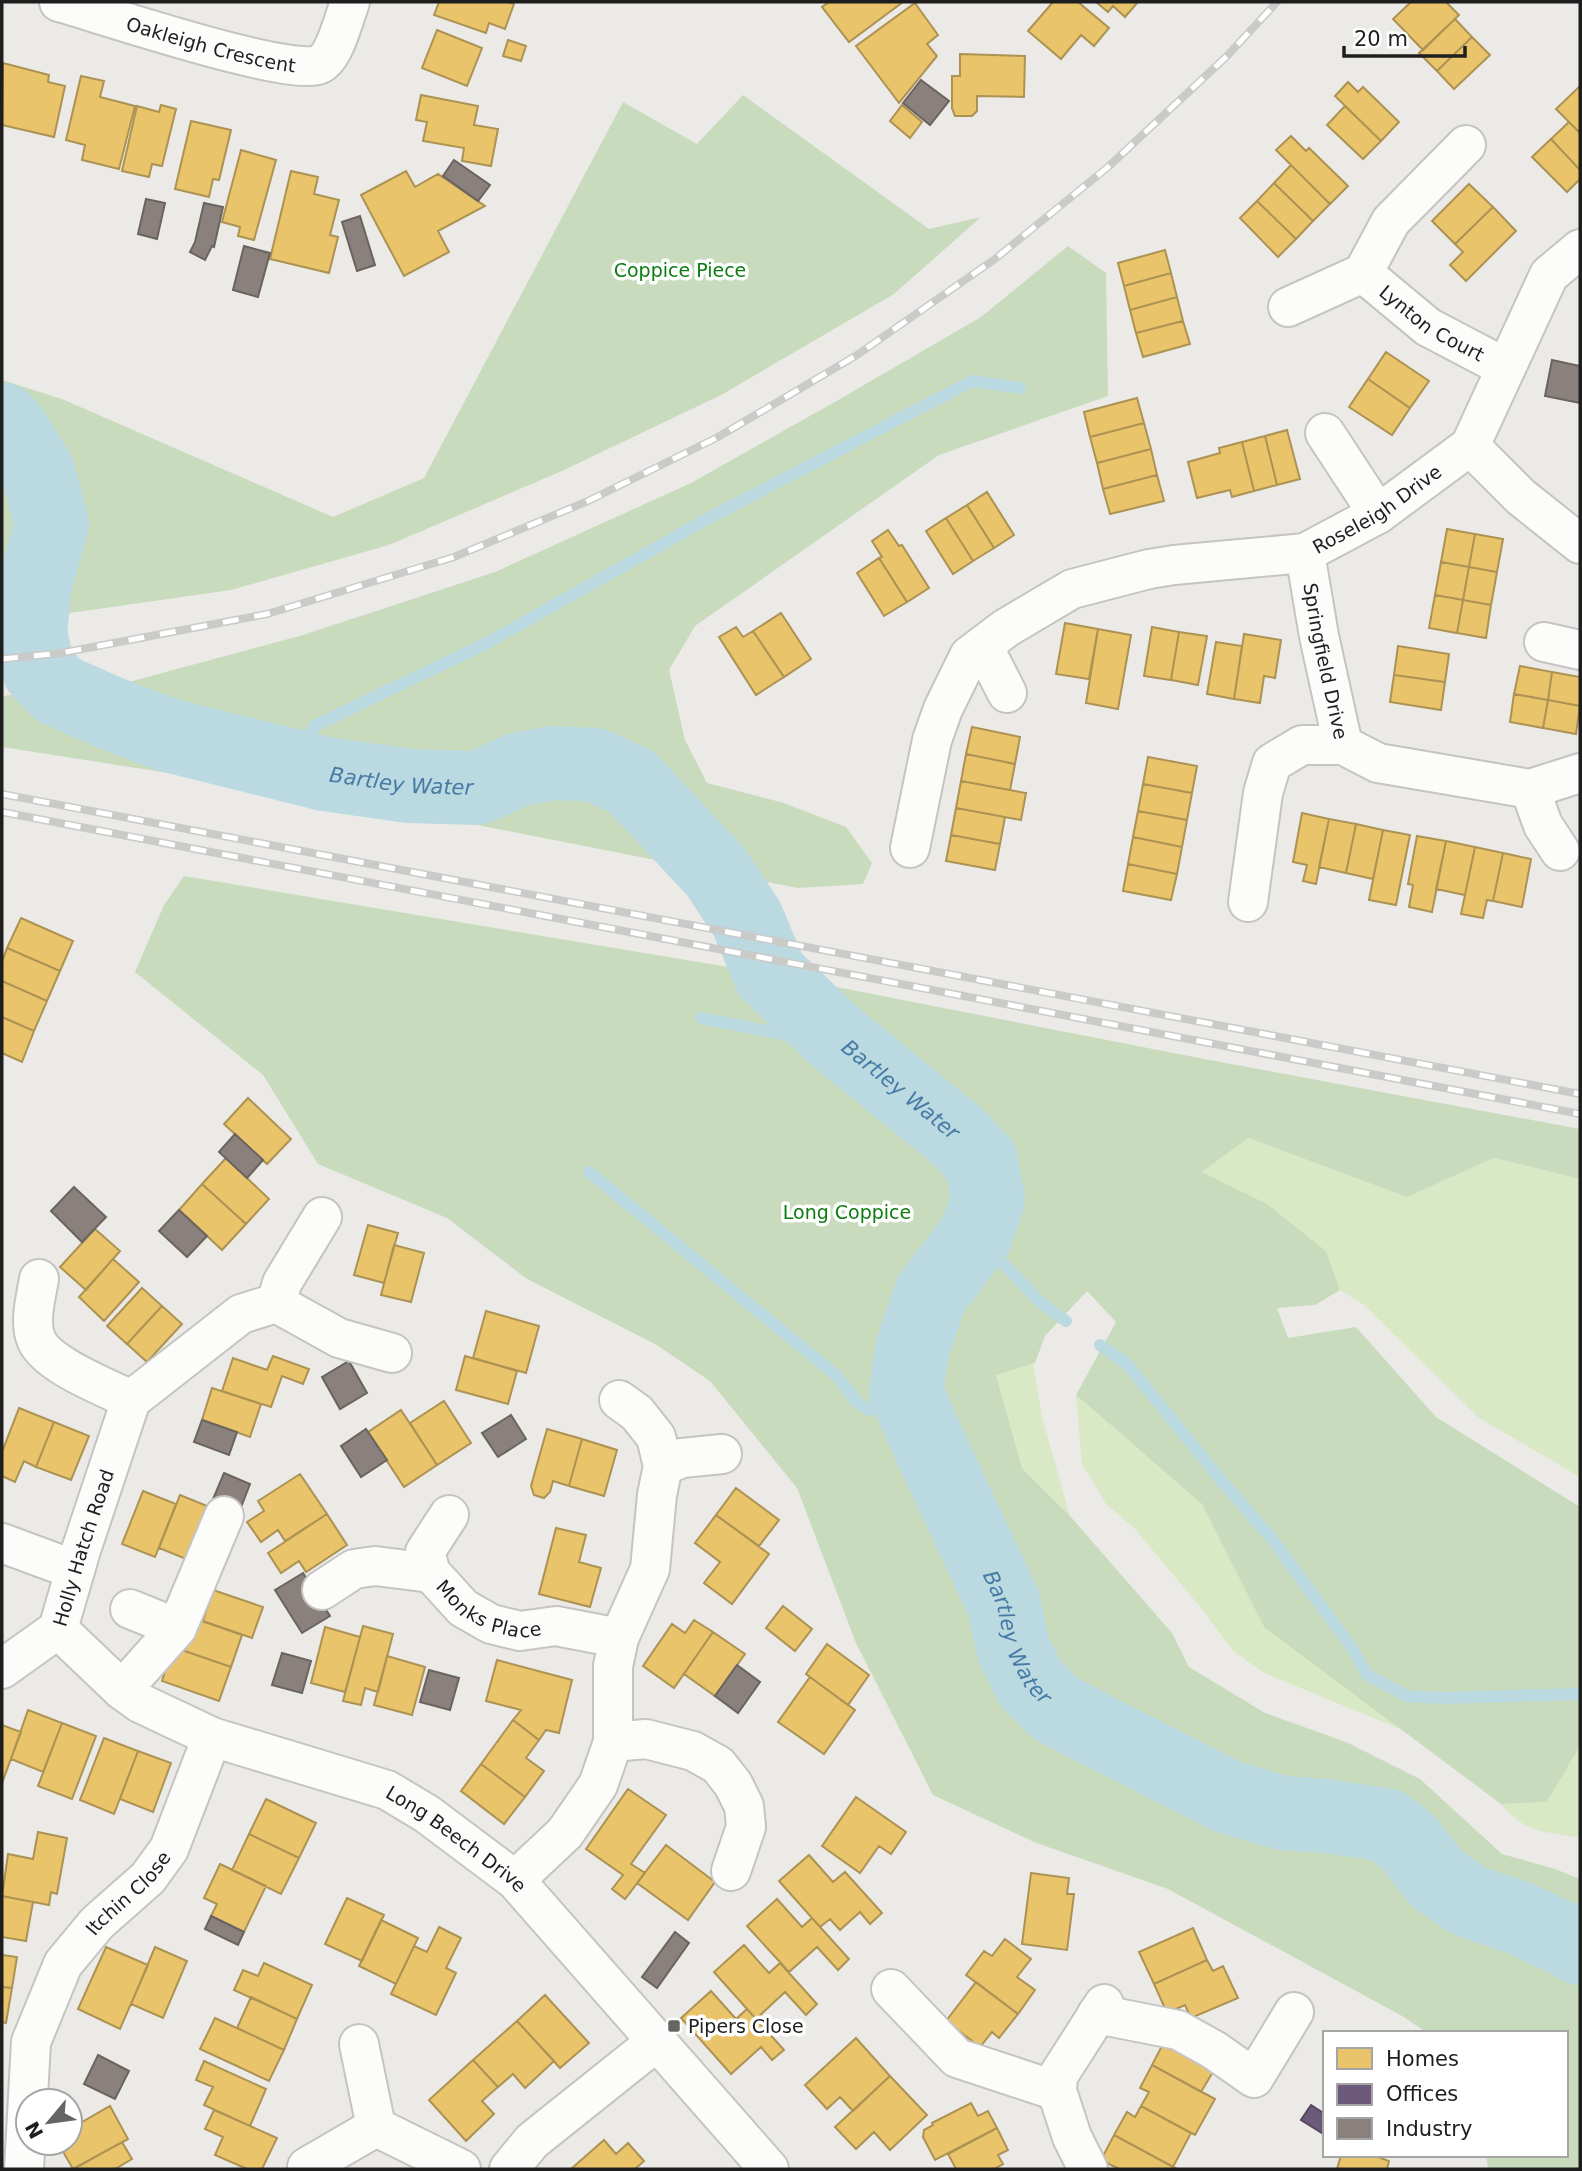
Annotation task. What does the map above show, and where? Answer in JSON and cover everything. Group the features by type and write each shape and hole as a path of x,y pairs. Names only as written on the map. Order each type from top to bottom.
{"street":[{"name":"Oakleigh Crescent","path":"59,2 254,60 309,68 328,78 330,55 351,2"},
{"name":"Lynton Court","path":"1288,307 1363,273 1391,220 1466,145"},
{"name":"Roseleigh Drive","path":"910,848 932,740 943,709 969,656 1006,628 1072,589 1174,565 1305,553 1378,514 1470,446 1549,275 1580,249"},
{"name":"Lynton Court","path":"1363,273 1428,327 1506,368"},
{"path":"1325,433 1378,514"},
{"path":"1470,446 1521,497 1580,544"},
{"name":"Springfield Drive","path":"1305,553 1319,636 1343,745 1378,763 1530,789 1580,773"},
{"path":"1544,642 1580,650"},
{"path":"982,646 1007,693"},
{"path":"1248,902 1264,793 1272,763 1302,745 1343,745"},
{"path":"1530,789 1543,824 1560,851"},
{"path":"276,1303 282,1283 322,1217"},
{"path":"39,1279 33,1325 36,1340 56,1363 131,1400 241,1314 276,1303 339,1338 392,1353"},
{"name":"Holly Hatch Road","path":"2,1669 58,1629 131,1400"},
{"path":"515,1880 565,1833 598,1785 613,1742 612,1666 619,1638 650,1569 657,1495 663,1466 656,1437 638,1413 619,1400"},
{"path":"663,1466 682,1458 722,1454"},
{"name":"Monks Place","path":"449,1515 425,1552 431,1573 463,1608 491,1624 520,1631 556,1626 619,1638"},
{"path":"122,1690 177,1628 224,1516"},
{"path":"2,1543 75,1570"},
{"path":"322,1590 355,1569 375,1566 431,1573"},
{"path":"130,1609 177,1628"},
{"name":"Long Beech Drive","path":"58,1629 122,1690 140,1703 212,1737 387,1790 427,1814 515,1880 769,2169"},
{"name":"Itchin Close","path":"24,2169 16,2041 63,1964 97,1923 148,1878 169,1849 212,1737"},
{"path":"613,1742 646,1739 693,1751 718,1765 733,1784 744,1806 746,1827 731,1871"},
{"path":"891,1989 957,2058 1057,2091"},
{"path":"1088,2169 1072,2137 1057,2091 1058,2076 1100,2009 1178,2030 1214,2050 1254,2078 1294,2012"},
{"path":"509,2169 532,2141 656,2042"},
{"path":"359,2044 376,2127"},
{"path":"307,2167 376,2127"},
{"path":"376,2127 461,2169"}],"green space":[{"name":"Coppice Piece","path":"743,95 929,229 981,217 894,294 721,395 562,471 389,545 231,590 49,616 2,620 2,380 62,399 333,517 424,478 623,102 697,144"},
{"path":"1068,246 1106,273 1108,396 939,455 695,626 669,670 685,740 707,783 784,803 846,827 872,863 863,884 798,888 380,806 2,747 2,696 125,683 303,635 495,572 691,483 981,317"},
{"name":"Long Coppice","path":"184,876 770,974 1580,1129 1580,1179 1494,1158 1407,1197 1248,1138 1202,1172 1267,1204 1326,1251 1340,1290 1315,1305 1277,1308 1288,1338 1356,1327 1436,1417 1580,1507 1580,1746 1547,1802 1501,1804 1264,1627 1202,1504 1076,1395 1116,1322 1087,1291 1045,1336 1035,1363 996,1375 1022,1468 1070,1516 1172,1633 1189,1667 1265,1713 1346,1742 1420,1779 1502,1854 1580,1879 1580,2169 1488,2169 1486,2157 1568,2157 1568,2031 1424,2031 1404,2017 1168,1889 1034,1842 933,1795 856,1643 797,1488 710,1381 655,1344 527,1279 447,1218 318,1164 263,1075 135,972 164,905"},
{"path":"1247,1138 1407,1197 1494,1158 1580,1179 1580,1477 1479,1418 1364,1305 1340,1290 1326,1251 1202,1172"},
{"path":"1033,1363 1042,1417 1070,1516 1022,1468 996,1375"},
{"path":"1076,1395 1202,1504 1264,1627 1405,1731 1264,1673 1232,1650 1201,1608 1134,1528 1106,1504 1082,1464"},
{"path":"1580,1746 1580,1838 1536,1830 1519,1821 1501,1804 1547,1802"}],"building: Homes":[{"path":"439,2 514,4 505,29 489,23 486,33 434,15"},
{"path":"829,2 903,2 849,42 822,7"},
{"path":"1053,2 1078,2 1109,28 1094,46 1081,35 1061,59 1028,31"},
{"path":"1096,2 1138,2 1125,17 1113,6 1108,12"},
{"path":"1411,2 1446,2 1459,15 1423,50 1393,19"},
{"path":"915,3 938,35 927,44 937,56 899,103 856,46"},
{"path":"1455,19 1472,37 1437,71 1419,53"},
{"path":"437,30 482,48 467,86 422,68"},
{"path":"1472,37 1490,55 1454,89 1437,71"},
{"path":"508,40 526,46 521,61 503,56"},
{"path":"960,54 1025,56 1024,97 977,96 977,111 972,116 955,116 952,108 952,76 960,76"},
{"path":"3,63 49,75 48,82 65,86 54,137 2,125"},
{"path":"81,76 104,81 100,97 135,106 119,169 82,160 85,145 66,140"},
{"path":"1348,82 1358,92 1363,87 1399,122 1381,141 1335,96"},
{"path":"1580,86 1580,133 1556,109"},
{"path":"421,95 478,106 474,125 498,129 491,166 462,161 464,148 423,141 427,122 416,120"},
{"path":"161,105 176,109 162,166 152,164 149,177 122,171 137,106 159,112"},
{"path":"902,105 922,122 910,138 890,121"},
{"path":"1345,106 1381,141 1363,159 1327,125"},
{"path":"191,121 231,130 219,180 213,179 209,197 175,189"},
{"path":"1569,122 1580,133 1580,170 1551,139"},
{"path":"1291,136 1306,151 1309,148 1348,186 1330,204 1276,150"},
{"path":"1551,139 1580,170 1580,179 1567,192 1532,157"},
{"path":"241,150 276,160 254,240 238,236 240,227 222,222"},
{"path":"1291,165 1330,204 1313,221 1274,183"},
{"path":"291,171 318,177 314,194 339,200 330,235 338,237 329,273 270,259"},
{"path":"406,171 415,187 438,174 485,206 438,231 449,252 404,276 361,195"},
{"path":"1274,183 1313,221 1296,239 1257,201"},
{"path":"1469,184 1493,207 1455,244 1432,221"},
{"path":"1257,201 1296,239 1278,257 1240,218"},
{"path":"1493,207 1516,231 1466,281 1450,265 1463,252 1455,244"},
{"path":"1165,250 1171,273 1124,286 1118,263"},
{"path":"1171,273 1177,297 1130,310 1124,286"},
{"path":"1177,297 1183,321 1136,333 1130,310"},
{"path":"1183,321 1190,344 1143,357 1136,333"},
{"path":"1386,352 1429,381 1410,408 1368,379"},
{"path":"1368,379 1410,408 1392,435 1349,407"},
{"path":"1137,398 1144,423 1090,437 1084,412"},
{"path":"1144,423 1151,449 1097,463 1090,437"},
{"path":"1287,430 1300,479 1277,485 1265,436"},
{"path":"1265,436 1277,485 1254,491 1242,442"},
{"path":"1242,442 1254,491 1232,497 1230,490 1197,498 1188,462 1220,453 1219,448"},
{"path":"1151,449 1157,475 1103,489 1097,463"},
{"path":"1157,475 1164,501 1110,514 1103,489"},
{"path":"987,492 1014,535 994,548 967,505"},
{"path":"967,505 994,548 973,561 946,518"},
{"path":"946,518 973,561 953,574 926,531"},
{"path":"1447,529 1475,534 1469,567 1441,562"},
{"path":"888,530 899,546 902,545 929,588 907,602 879,558 882,557 872,541"},
{"path":"1475,534 1503,539 1497,572 1469,567"},
{"path":"879,558 907,602 884,616 857,573"},
{"path":"1441,562 1469,567 1463,600 1435,595"},
{"path":"1469,567 1497,572 1491,605 1463,600"},
{"path":"1435,595 1463,600 1457,633 1429,628"},
{"path":"1463,600 1491,605 1486,638 1457,633"},
{"path":"781,613 811,659 784,677 753,631"},
{"path":"1065,623 1098,629 1089,679 1056,674"},
{"path":"736,627 743,637 753,631 784,677 756,695 719,637"},
{"path":"1152,627 1179,632 1171,680 1144,676"},
{"path":"1098,629 1131,635 1118,709 1086,703"},
{"path":"1179,632 1207,636 1198,685 1171,680"},
{"path":"1244,634 1281,640 1275,678 1264,676 1260,703 1234,699"},
{"path":"1216,642 1242,646 1234,699 1207,694"},
{"path":"1398,646 1449,654 1445,682 1394,675"},
{"path":"1520,666 1552,672 1548,700 1514,694"},
{"path":"1552,672 1580,677 1580,706 1548,700"},
{"path":"1394,675 1445,682 1441,710 1390,702"},
{"path":"1514,694 1548,700 1543,728 1510,722"},
{"path":"1548,700 1580,706 1576,734 1543,728"},
{"path":"972,727 1020,737 1015,764 966,754"},
{"path":"966,754 1015,764 1010,790 961,781"},
{"path":"1148,757 1197,766 1192,793 1143,784"},
{"path":"961,781 1026,793 1021,820 956,808"},
{"path":"1143,784 1192,793 1187,820 1138,811"},
{"path":"956,808 1005,817 1000,844 951,835"},
{"path":"1138,811 1187,820 1182,847 1133,837"},
{"path":"1302,813 1329,819 1316,884 1303,881 1307,865 1293,862"},
{"path":"1329,819 1356,824 1346,873 1319,867"},
{"path":"1356,824 1383,830 1373,879 1346,873"},
{"path":"1383,830 1410,835 1396,905 1369,900"},
{"path":"951,835 1000,844 995,870 946,861"},
{"path":"1417,836 1446,841 1432,912 1409,907 1413,885 1408,884"},
{"path":"1133,837 1182,847 1177,874 1128,864"},
{"path":"1446,841 1475,847 1465,895 1436,889"},
{"path":"1475,847 1503,853 1493,901 1487,900 1483,918 1461,914"},
{"path":"1503,853 1531,859 1522,907 1493,901"},
{"path":"1128,864 1177,874 1171,900 1123,891"},
{"path":"21,918 73,941 60,971 7,948"},
{"path":"7,948 60,971 47,1001 2,981 2,962"},
{"path":"2,981 47,1001 34,1031 2,1017"},
{"path":"2,1017 34,1031 22,1062 2,1053"},
{"path":"248,1098 291,1139 267,1164 224,1124"},
{"path":"226,1158 269,1199 246,1224 202,1184"},
{"path":"202,1184 246,1224 222,1250 179,1210"},
{"path":"368,1225 398,1233 384,1283 354,1275"},
{"path":"95,1229 120,1251 86,1290 60,1267"},
{"path":"394,1245 424,1253 411,1302 381,1295"},
{"path":"113,1259 139,1282 104,1321 79,1297"},
{"path":"142,1288 162,1306 127,1344 107,1326"},
{"path":"162,1306 182,1324 147,1362 127,1344"},
{"path":"486,1311 539,1326 526,1373 473,1358"},
{"path":"273,1356 309,1369 303,1384 282,1376 271,1407 222,1391 233,1358 267,1370"},
{"path":"465,1356 517,1371 508,1404 456,1390"},
{"path":"212,1388 261,1404 250,1437 202,1420"},
{"path":"444,1401 471,1443 437,1465 410,1423"},
{"path":"19,1408 54,1422 36,1467 24,1461 15,1482 2,1476 2,1452"},
{"path":"401,1410 437,1465 404,1487 368,1432"},
{"path":"54,1422 89,1436 71,1480 36,1467"},
{"path":"547,1429 582,1439 569,1486 553,1481 550,1492 544,1498 534,1495 531,1486"},
{"path":"582,1439 617,1450 604,1496 569,1486"},
{"path":"300,1474 327,1514 285,1541 278,1530 261,1542 247,1522 264,1511 258,1501"},
{"path":"736,1488 779,1520 759,1546 716,1515"},
{"path":"143,1491 176,1504 155,1557 122,1544"},
{"path":"180,1495 212,1508 191,1561 159,1548"},
{"path":"327,1514 347,1545 306,1572 299,1561 281,1573 268,1553"},
{"path":"716,1515 769,1554 732,1604 704,1583 720,1562 695,1543"},
{"path":"556,1528 586,1535 579,1562 601,1568 590,1607 539,1594"},
{"path":"213,1590 263,1607 252,1638 203,1621"},
{"path":"783,1606 812,1629 795,1651 766,1628"},
{"path":"193,1618 242,1635 231,1667 182,1650"},
{"path":"694,1620 713,1632 674,1688 643,1666 672,1624 685,1633"},
{"path":"363,1626 393,1634 378,1692 365,1688 361,1705 343,1701"},
{"path":"325,1627 360,1637 345,1692 311,1683"},
{"path":"713,1632 745,1654 715,1696 684,1674"},
{"path":"827,1644 869,1675 848,1705 806,1674"},
{"path":"173,1647 231,1667 219,1701 162,1681"},
{"path":"387,1656 425,1667 412,1715 374,1705"},
{"path":"497,1660 572,1680 559,1733 546,1730 539,1740 513,1720 521,1710 486,1701"},
{"path":"810,1677 855,1710 824,1754 778,1722"},
{"path":"28,1710 62,1723 43,1772 11,1759"},
{"path":"513,1720 539,1740 526,1758 544,1771 525,1797 481,1764"},
{"path":"62,1723 96,1736 72,1799 38,1786"},
{"path":"2,1725 21,1732 2,1783"},
{"path":"104,1738 138,1751 114,1814 80,1800"},
{"path":"138,1751 171,1763 153,1812 120,1799"},
{"path":"481,1764 525,1797 504,1824 461,1791"},
{"path":"628,1789 666,1815 631,1864 645,1873 625,1899 612,1889 623,1875 586,1849"},
{"path":"856,1797 906,1832 891,1854 879,1846 860,1873 822,1846"},
{"path":"266,1799 316,1823 299,1858 249,1834"},
{"path":"38,1832 67,1838 57,1894 51,1892 49,1905 2,1896 8,1854 33,1859"},
{"path":"249,1834 299,1858 281,1894 232,1870"},
{"path":"666,1845 715,1882 688,1920 637,1883"},
{"path":"809,1855 833,1882 845,1872 882,1913 870,1924 860,1912 840,1930 830,1919 820,1927 779,1881"},
{"path":"220,1864 266,1886 244,1932 211,1916 217,1904 204,1898"},
{"path":"1031,1873 1069,1878 1067,1894 1074,1894 1067,1950 1022,1944"},
{"path":"2,1896 33,1902 26,1941 2,1937"},
{"path":"347,1898 384,1915 362,1961 325,1944"},
{"path":"777,1899 802,1927 812,1918 849,1959 838,1970 817,1947 789,1972 747,1926"},
{"path":"381,1920 418,1938 396,1984 359,1966"},
{"path":"439,1927 461,1938 446,1968 456,1973 436,2015 391,1994 414,1946 427,1952"},
{"path":"1193,1928 1207,1960 1154,1984 1139,1952"},
{"path":"1005,1939 1031,1959 1017,1977 1035,1990 1018,2014 966,1975 984,1951 992,1956"},
{"path":"744,1945 769,1973 780,1963 817,2004 806,2015 785,1992 756,2019 714,1972"},
{"path":"106,1947 148,1965 120,2029 78,2009"},
{"path":"155,1947 187,1961 163,2018 131,2004"},
{"path":"2,1955 17,1957 12,1988 2,1987"},
{"path":"1207,1960 1213,1971 1223,1966 1238,1998 1191,2018 1185,2005 1167,2013 1154,1984"},
{"path":"264,1963 312,1985 297,2019 234,1990 243,1970 258,1976"},
{"path":"976,1982 1018,2014 999,2038 992,2032 980,2047 946,2021"},
{"path":"2,1987 12,1988 6,2023 2,2022"},
{"path":"711,1991 736,2019 747,2009 784,2050 772,2060 761,2047 731,2074 681,2018"},
{"path":"545,1995 589,2043 560,2068 517,2021"},
{"path":"251,1997 297,2019 284,2050 237,2028"},
{"path":"215,2018 284,2050 269,2081 200,2049"},
{"path":"517,2021 554,2061 525,2088 513,2074 498,2087 473,2060"},
{"path":"856,2038 890,2076 853,2111 840,2097 827,2109 805,2085"},
{"path":"1165,2040 1216,2067 1201,2092 1152,2065"},
{"path":"473,2060 498,2087 482,2101 494,2114 466,2141 429,2100"},
{"path":"204,2061 266,2089 250,2126 204,2105 213,2087 196,2080"},
{"path":"1152,2065 1215,2099 1195,2135 1141,2106 1149,2092 1140,2088"},
{"path":"890,2076 927,2115 890,2150 874,2132 856,2149 835,2127"},
{"path":"971,2103 978,2116 988,2111 997,2128 935,2160 923,2137 924,2130"},
{"path":"110,2106 128,2139 73,2169 66,2157 84,2157 84,2121"},
{"path":"1141,2106 1191,2133 1173,2167 1114,2135 1127,2112 1135,2117"},
{"path":"214,2110 277,2138 262,2169 247,2169 215,2155 223,2137 205,2129"},
{"path":"997,2128 1008,2150 998,2155 1003,2164 994,2169 956,2169 948,2154"},
{"path":"1114,2135 1177,2169 1119,2169 1101,2160"},
{"path":"604,2140 616,2154 628,2143 644,2161 635,2169 571,2169"},
{"path":"122,2142 132,2159 118,2169 74,2169"},
{"path":"1340,2157 1378,2157 1389,2161 1387,2169 1337,2169"}],"building: Offices":[{"path":"1311,2105 1323,2113 1323,2134 1301,2120"}],"building: Industry":[{"path":"921,80 949,101 930,125 903,103"},
{"path":"454,160 490,185 478,201 443,176"},
{"path":"146,199 165,203 157,239 138,234"},
{"path":"204,203 223,207 214,247 212,246 205,260 190,252"},
{"path":"360,216 375,265 357,271 342,222"},
{"path":"244,246 270,253 258,297 233,290"},
{"path":"1552,360 1580,366 1580,403 1545,396"},
{"path":"235,1134 263,1160 247,1178 219,1152"},
{"path":"74,1187 106,1217 82,1242 51,1211"},
{"path":"179,1210 207,1236 187,1257 159,1231"},
{"path":"349,1361 367,1393 340,1409 322,1377"},
{"path":"511,1415 526,1439 498,1457 482,1433"},
{"path":"202,1420 237,1432 229,1455 194,1442"},
{"path":"366,1429 387,1460 361,1477 341,1446"},
{"path":"224,1473 250,1484 238,1515 211,1504"},
{"path":"303,1573 330,1616 302,1633 275,1590"},
{"path":"282,1653 311,1661 302,1693 272,1685"},
{"path":"737,1665 760,1682 738,1713 715,1696"},
{"path":"429,1670 459,1678 450,1710 420,1702"},
{"path":"211,1916 244,1932 238,1945 205,1929"},
{"path":"675,1932 689,1943 657,1988 642,1977"},
{"path":"98,2055 129,2071 115,2099 84,2084"}],"waterway":[{"path":"295,766 314,726 485,644 707,519 972,381 1020,388"},
{"name":"Bartley Water","path":"2,419 13,431 38,472 52,523 34,589 30,635 39,670 58,690 168,735 325,774 409,786 477,788 520,769 555,763 595,765 632,782 716,872 747,919 770,974 832,1034 956,1135 981,1161 988,1199 976,1235 931,1294 913,1346 906,1391 1003,1602 1014,1651 1031,1684 1056,1709 1228,1797 1283,1813 1386,1825 1408,1842 1437,1879 1469,1901 1519,1918 1580,1948"},
{"path":"701,1018 791,1036 818,1020"},
{"path":"589,1172 837,1376 857,1402 869,1410 912,1403"},
{"path":"976,1235 1040,1302 1066,1321"},
{"path":"1100,1345 1127,1364 1272,1539 1352,1648 1367,1675 1407,1696 1440,1698 1580,1694"}],"railway":[{"path":"2,659 61,653 267,614 454,557 588,501 718,437 857,355 995,259 1108,167 1227,56 1277,2"},
{"path":"2,794 1580,1094"},
{"path":"2,812 1580,1114"}],"place":[{"name":"Pipers Close","path":"674,2026"}]}
